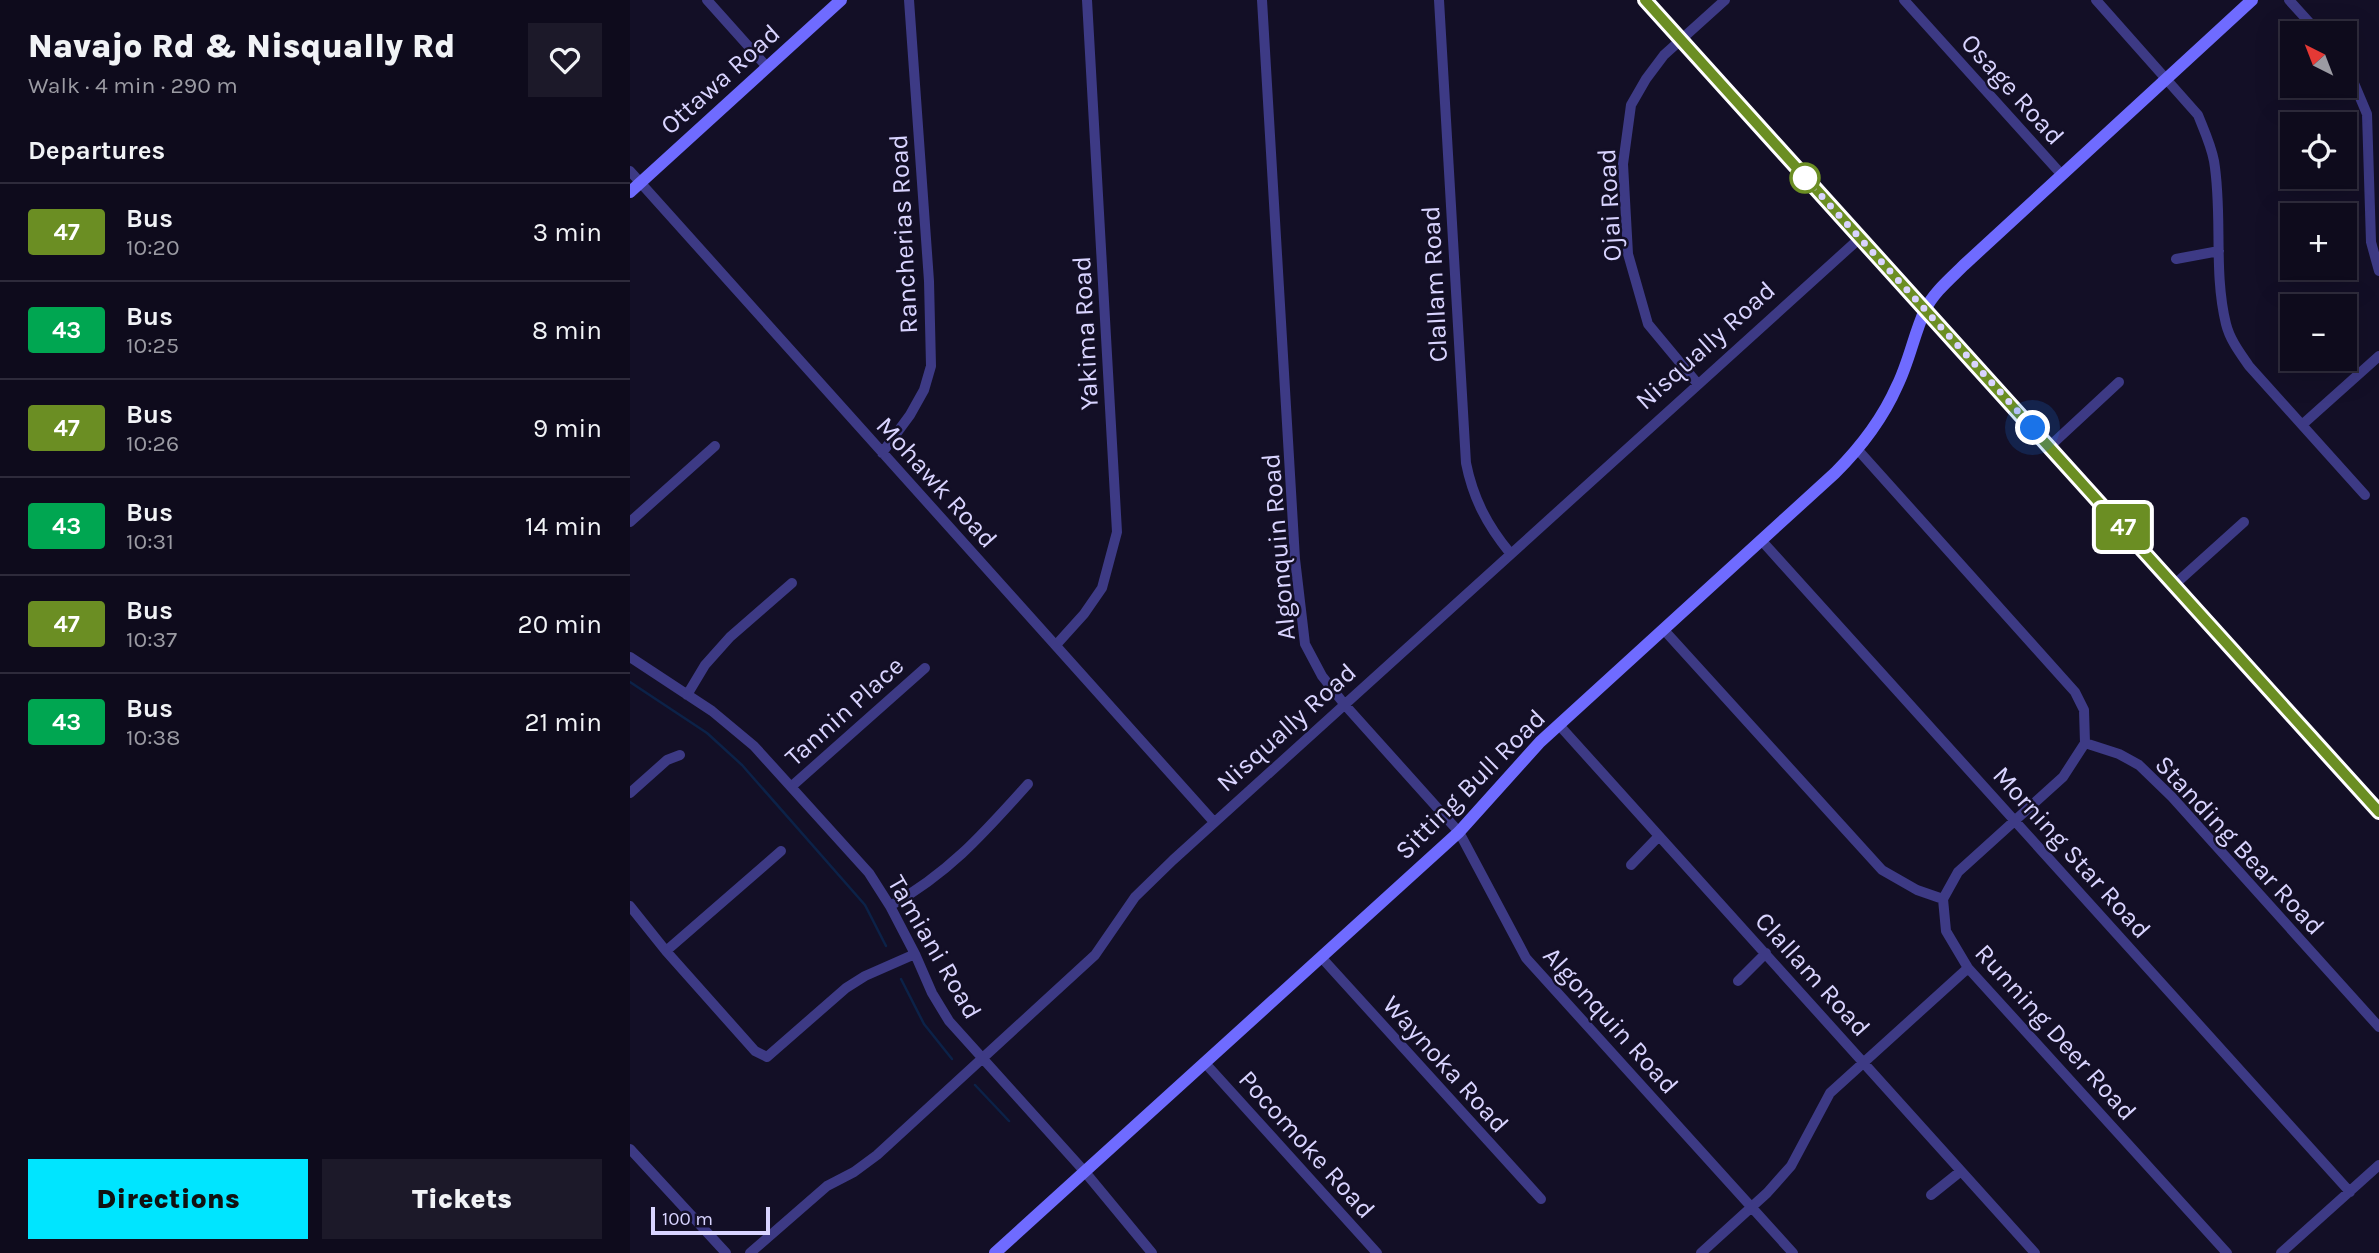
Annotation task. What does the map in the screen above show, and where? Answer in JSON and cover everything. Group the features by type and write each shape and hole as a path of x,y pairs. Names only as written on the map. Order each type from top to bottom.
{"street":[{"path":"707,0 767,67"},
{"name":"Ottawa Road","path":"630,191 841,0"},
{"name":"Rancherias Road","path":"882,453 910,415 924,390 930,366 929,281 909,0"},
{"name":"Yakima Road","path":"1056,645 1084,614 1102,588 1117,532 1087,0"},
{"name":"Algonquin Road","path":"1262,0 1296,559 1305,644 1322,676 1345,705 1459,832 1526,958 1793,1253"},
{"name":"Clallam Road","path":"1439,0 1466,463 1471,489 1482,514 1510,553"},
{"path":"1645,0 2379,812"},
{"name":"Ojai Road","path":"1697,383 1648,324 1628,254 1623,164 1632,105 1646,79 1664,55 1725,0"},
{"name":"Osage Road","path":"1904,0 2062,175"},
{"path":"2096,0 2198,115 2207,137 2216,178 2226,325 2235,348 2365,495"},
{"path":"1926,309 1935,295 1964,265 2252,0"},
{"path":"2289,0 2308,21"},
{"path":"2357,90 2367,114 2371,243 2379,271"},
{"name":"Mohawk Road","path":"630,170 1214,822"},
{"name":"Nisqually Road","path":"750,1253 827,1186 877,1155 982,1059 1095,955 1135,897 1214,822 1860,238"},
{"path":"2176,259 2220,251"},
{"name":"Sitting Bull Road","path":"995,1253 1459,832 1521,762 1559,725 1858,450 1884,413 1895,391 1926,309"},
{"path":"2304,424 2379,356"},
{"path":"2050,446 2119,383"},
{"path":"630,522 715,446"},
{"path":"1664,630 1882,870 1917,890 1943,899 1958,872 2063,777 2085,743 2084,710 2075,692 1858,450"},
{"path":"2174,585 2244,522"},
{"name":"Morning Star Road","path":"1762,541 2350,1192"},
{"path":"687,695 705,665 730,638 792,583"},
{"name":"Tamiani Road","path":"630,657 712,711 754,746 869,873 890,906 943,1012 1085,1172 1152,1253"},
{"name":"Tannin Place","path":"792,786 925,668"},
{"name":"Clallam Road","path":"1559,725 2035,1253"},
{"name":"Standing Bear Road","path":"2085,743 2119,754 2138,765 2172,797 2379,1027"},
{"path":"630,793 667,760 680,755"},
{"path":"890,906 932,880 973,845 1028,784"},
{"path":"1631,865 1658,837"},
{"path":"666,951 781,850"},
{"name":"Running Deer Road","path":"1943,899 1946,931 1968,968 2227,1253"},
{"path":"630,906 666,951 755,1051 767,1057 846,988 865,976 915,954"},
{"path":"1738,981 1766,953"},
{"name":"Waynoka Road","path":"1321,957 1541,1199"},
{"path":"1701,1253 1791,1166 1830,1093 1968,968"},
{"name":"Pocomoke Road","path":"1205,1063 1377,1253"},
{"path":"630,1149 726,1253"},
{"path":"2281,1253 2379,1166"},
{"path":"1931,1195 1961,1171"}],"waterway":[{"path":"630,682 707,733 742,765 865,905 886,946"},
{"path":"901,979 924,1024 952,1059"},
{"path":"975,1085 1009,1121"}],"bus line":[{"name":"47","path":"1645,0 2379,812"}],"route":[{"path":"1805,178 2033,428"}]}
